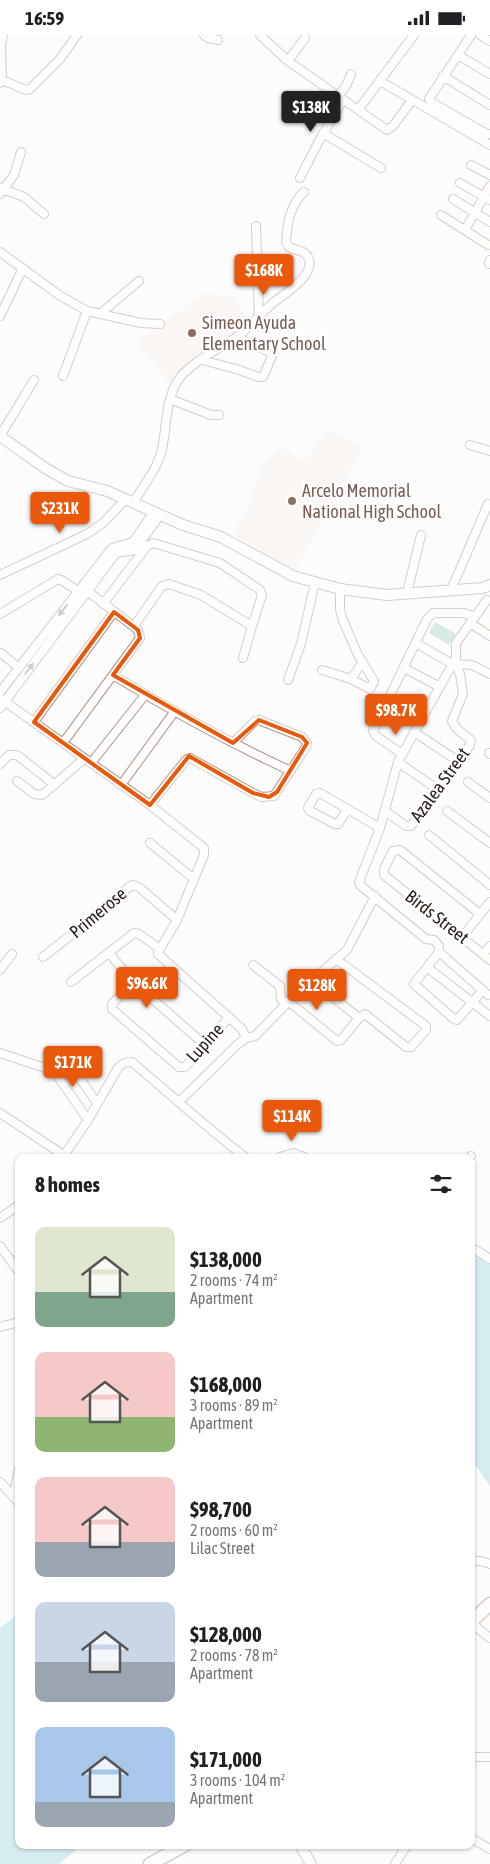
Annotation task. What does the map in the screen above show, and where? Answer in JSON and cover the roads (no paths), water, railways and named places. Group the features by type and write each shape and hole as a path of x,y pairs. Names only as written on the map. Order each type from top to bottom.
{"main road":[{"path":"475,1619 490,1604"},
{"path":"153,1863 178,1849"}],"street":[{"path":"3,35 1,45 1,81 26,89 30,89 60,59 78,35"},
{"path":"204,35 218,40"},
{"path":"260,35 288,61 388,130 412,100"},
{"path":"358,110 414,35"},
{"path":"471,35 443,76 430,101 490,134"},
{"path":"480,35 490,41"},
{"path":"288,61 305,38"},
{"path":"458,55 490,74"},
{"path":"300,178 341,98 351,74"},
{"path":"443,76 490,105"},
{"path":"380,81 490,145"},
{"path":"323,133 381,168"},
{"path":"1,190 11,181 21,153"},
{"path":"471,165 490,175"},
{"path":"460,183 487,198"},
{"path":"465,231 475,212 487,198 490,186"},
{"path":"1,190 24,197 44,214"},
{"path":"0,575 86,534 103,523 129,501 159,460 170,399 181,376 236,337 305,276 309,270 309,259 306,254 292,249 286,242 292,211 295,203 304,192"},
{"path":"453,199 490,222"},
{"path":"441,215 488,245"},
{"path":"256,226 259,317"},
{"path":"0,252 59,295 86,311 142,323 160,324"},
{"path":"0,316 23,268"},
{"path":"100,314 139,281"},
{"path":"63,376 86,311"},
{"path":"202,360 263,377 272,353 236,337"},
{"path":"34,380 0,436 45,468 68,481 106,491 183,525 221,537 294,576 340,589 387,595 486,586 489,601 472,620 456,643 456,664"},
{"path":"170,399 211,415 219,415"},
{"path":"470,445 490,451"},
{"path":"451,590 488,504"},
{"path":"0,692 18,667 117,553 133,551 138,547 156,514"},
{"path":"407,593 421,535"},
{"path":"103,604 147,546 153,543 220,563 260,590 262,595 243,658"},
{"path":"0,614 58,579 83,591 138,630 140,638 63,743"},
{"path":"288,680 300,644 315,582"},
{"path":"134,626 162,587 169,583 201,595 252,626"},
{"path":"322,671 352,679 370,689 374,681 362,663 342,619 340,589"},
{"path":"83,591 2,703 34,722 150,805 204,848 204,855 177,920 160,949 160,957 242,1029 246,1038"},
{"path":"34,722 114,612"},
{"path":"402,754 376,736 373,731 431,614 464,613 490,636"},
{"path":"416,643 447,661 456,664 472,665 490,674"},
{"path":"1,653 18,667"},
{"path":"352,679 362,663"},
{"path":"439,952 486,992 473,1002 457,1020 415,985 439,952 439,946 436,942 426,939 361,885 359,881 380,828 398,762 449,669 456,664"},
{"name":"Azalea Street","path":"385,811 408,827 413,823 472,741 452,721 463,694 460,674 456,664"},
{"path":"404,668 440,687"},
{"path":"113,675 145,695 233,743 290,771"},
{"path":"17,781 38,795 46,793 88,761 145,695"},
{"path":"121,785 175,711"},
{"path":"150,805 188,758 193,758 262,797 274,796 306,747 306,741 302,737 259,720 255,721 233,743"},
{"path":"414,733 458,761"},
{"path":"0,764 9,755 17,755 55,785"},
{"path":"398,762 437,789"},
{"path":"468,782 490,798"},
{"path":"346,810 338,823 335,824 310,811 308,808 318,793 380,828"},
{"path":"447,811 490,843"},
{"path":"429,835 490,885"},
{"path":"150,843 194,879"},
{"name":"Birds Street","path":"480,914 400,850 393,851 384,869 384,875 487,957"},
{"name":"Primerose","path":"43,957 133,885 140,887 177,920"},
{"path":"179,1102 237,1045 246,1038 255,1036 287,1003 348,947 375,896"},
{"path":"462,937 490,902"},
{"path":"71,982 134,933 139,934 160,949"},
{"path":"487,957 490,946"},
{"path":"109,953 133,982 205,1045"},
{"path":"0,970 12,954"},
{"path":"253,965 280,986 281,999 337,1041 341,1040 359,1018 366,1014 407,1048 411,1047 427,1029 425,1025 336,959"},
{"path":"428,968 490,1016"},
{"path":"312,981 359,1018"},
{"name":"Lupine","path":"133,982 112,1004 112,1009 181,1068 185,1067 229,1017"},
{"path":"0,1053 54,1071 88,1120"},
{"path":"68,1061 97,1103"},
{"path":"66,1154 118,1068 122,1063 132,1062 189,1112 241,1154"},
{"path":"0,1113 60,1154"},
{"path":"0,1218 15,1208"},
{"path":"0,1246 15,1267"},
{"path":"475,1250 490,1259"},
{"path":"0,1327 15,1323"},
{"path":"0,1482 13,1497"},
{"path":"13,1497 15,1488"},
{"path":"475,1561 490,1564"},
{"path":"475,1626 490,1638"},
{"path":"475,1757 490,1757"},
{"path":"475,1840 490,1849"},
{"path":"302,1849 311,1864"},
{"path":"395,1864 404,1849"}],"water":[{"path":"475,1252 490,1262 490,1486 476,1466"},
{"path":"15,1616 15,1849 77,1849 59,1864 0,1864 0,1628"}],"place":[{"name":"Simeon Ayuda Elementary School","path":"192,333"},
{"name":"Arcelo Memorial National High School","path":"292,501"}]}
